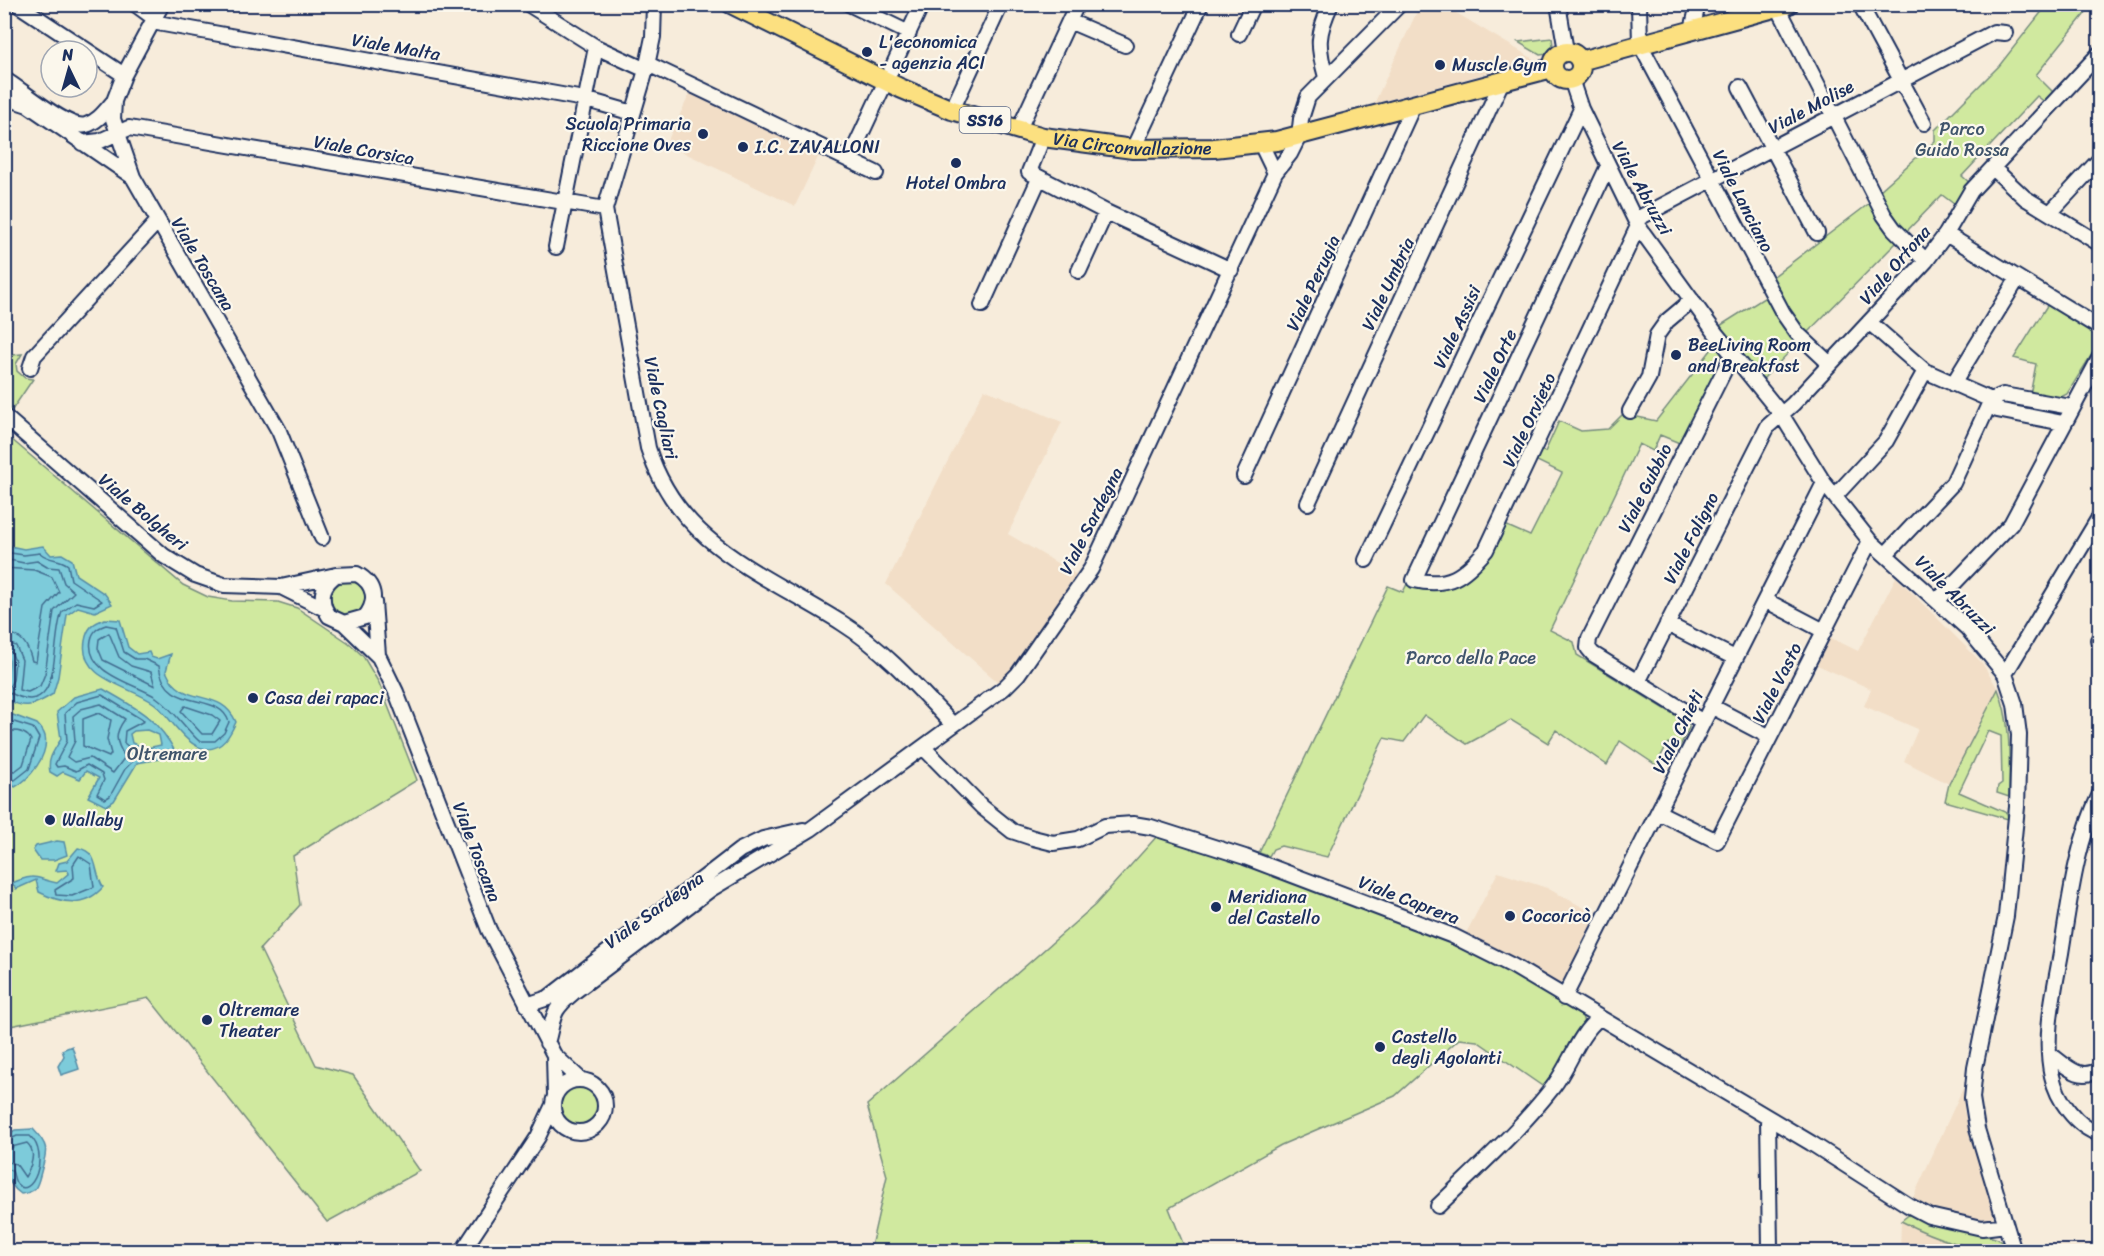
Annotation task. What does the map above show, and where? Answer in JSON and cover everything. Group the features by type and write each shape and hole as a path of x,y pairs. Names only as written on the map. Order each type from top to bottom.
{"main road":[{"name":"Via Circonvallazione","path":"731,4 887,81 952,110 1018,131 1133,149 1176,150 1261,144 1299,136 1552,68"},
{"path":"1573,56 1581,70 1571,79 1561,79 1552,68 1557,55 1573,56 1640,44 1783,6"}],"street":[{"path":"17,4 124,75"},
{"path":"135,4 153,20"},
{"name":"Viale Toscana","path":"162,4 124,75 114,101 113,119 133,177 279,431 322,538"},
{"path":"528,4 596,47 647,67 876,173"},
{"name":"Viale Cagliari","path":"645,4 653,37"},
{"name":"Viale Cagliari","path":"654,4 653,37 647,67 605,209 648,448 657,475 676,506 739,564 843,624 872,645 901,670 953,725"},
{"path":"849,4 909,33"},
{"path":"849,160 922,4"},
{"path":"952,110 1000,4"},
{"path":"1018,131 1077,4"},
{"path":"1133,149 1201,4"},
{"path":"1239,34 1253,4"},
{"path":"1326,77 1318,49 1321,26 1331,4"},
{"name":"Viale Sardegna","path":"550,1049 552,1015 557,1005 711,889 811,829 1004,688 1018,674 1091,569 1275,173 1290,154 1299,136 1301,119 1308,97 1400,4"},
{"path":"1558,4 1573,56"},
{"path":"1639,4 1640,44"},
{"path":"1692,30 1698,4"},
{"path":"1860,4 1924,123"},
{"path":"1783,6 1833,116 1884,215 1894,229 1926,261"},
{"name":"Viale Malta","path":"153,20 584,99 633,113"},
{"path":"1069,21 1125,45"},
{"name":"Viale Molise","path":"1637,223 1712,180 1994,32 2005,33"},
{"name":"Viale Lanciano","path":"1640,44 1783,313 1797,333 1830,364"},
{"path":"556,247 596,47"},
{"name":"Viale Ortona","path":"1781,414 1926,261 1946,234 1971,191 2100,53"},
{"path":"4,79 70,124 85,126 99,118 114,101"},
{"name":"Viale Abruzzi","path":"1571,79 1581,109 1637,223 1692,300 1781,414 1824,483 1870,542 1967,628 2005,674 2015,704 2019,735 2017,807 2006,916 1975,1068 1972,1098 1977,1129 2014,1251"},
{"name":"Viale Umbria","path":"1308,503 1502,81"},
{"path":"1740,87 1817,233"},
{"path":"4,97 28,105 133,177"},
{"name":"Viale Perugia","path":"1244,476 1414,104"},
{"name":"Viale Assisi","path":"1366,560 1581,109"},
{"name":"Viale Corsica","path":"82,142 100,141 129,128 605,209"},
{"path":"1043,136 1029,172 1106,212 1231,270"},
{"path":"1261,144 1275,173"},
{"path":"2050,213 2100,159"},
{"name":"Viale Orte","path":"1414,580 1608,166"},
{"path":"1994,168 2025,198 2100,244"},
{"path":"982,304 1039,179"},
{"path":"1078,271 1106,212"},
{"path":"30,368 34,356 157,222"},
{"name":"Viale Orvieto","path":"1414,580 1432,584 1449,581 1464,573 1486,550 1637,223"},
{"path":"1946,234 2100,328"},
{"path":"1953,384 2018,278"},
{"path":"1630,411 1649,377 1657,335 1668,321 1692,300"},
{"path":"1869,322 1924,371 1991,400 1998,410 2063,423"},
{"name":"Viale Gubbio","path":"1638,682 1593,654 1588,648 1589,639 1732,353"},
{"path":"1938,600 2011,524 2071,407 2100,357"},
{"path":"1835,496 1886,441 1924,371"},
{"path":"1886,554 1953,483 1991,400 2003,395 2071,407"},
{"name":"Viale Foligno","path":"1638,682 1768,426 1781,414"},
{"name":"Viale Bolgheri","path":"4,416 164,556 195,575 224,585 281,587 336,575"},
{"name":"Viale Chieti","path":"1564,998 1824,483"},
{"path":"2005,674 2100,516"},
{"name":"Viale Vasto","path":"1658,812 1717,841 1870,542"},
{"path":"357,574 369,583 374,597 365,617 344,623 330,616 325,609 322,594 325,586 336,575 357,574"},
{"name":"Viale Bolgheri","path":"281,587 325,609"},
{"name":"Viale Toscana","path":"374,597 379,657"},
{"path":"1765,600 1824,631"},
{"name":"Viale Toscana","path":"344,623 379,657 396,692 489,930 550,1049 581,1080"},
{"path":"1668,624 1735,658"},
{"path":"1638,682 1703,722"},
{"path":"1711,706 1770,737"},
{"name":"Viale Caprera","path":"923,747 982,807 1012,831 1053,843 1078,839 1105,826 1133,824 1151,827 1245,857 1453,936 1513,966 1929,1216 1983,1228 2006,1225"},
{"path":"2100,794 2078,852 2053,1000 2050,1054 2052,1075 2067,1107 2080,1122 2100,1134"},
{"name":"Viale Sardegna","path":"527,1005 548,998 740,850 764,839 811,829"},
{"path":"1438,1206 1523,1123 1554,1085 1587,1028 1599,1018"},
{"name":"Viale Toscana","path":"550,1049 554,1100"},
{"path":"2050,1054 2077,1074 2090,1075 2100,1069"},
{"path":"462,1251 538,1137 554,1100 566,1084 581,1080 594,1085 603,1096 602,1116 592,1128 584,1131 567,1128 538,1137"},
{"path":"554,1100 556,1119 567,1128"},
{"path":"1768,1118 1770,1248"}],"shaded area":[{"path":"1420,5 1443,5 1535,60 1374,104"},
{"name":"I.C. ZAVALLONI","path":"692,89 821,151 795,206 666,144"},
{"path":"984,389 1062,422 1008,534 1079,576 1014,671 1000,684 886,584"},
{"path":"1896,577 1982,663 1998,689 1949,784 1904,761 1918,729 1864,706 1871,689 1815,664 1829,637 1858,651"},
{"path":"1498,872 1547,888 1599,916 1564,992 1464,937"},
{"path":"1963,1088 1964,1111 1995,1210 1993,1217 1988,1221 1974,1222 1932,1213 1911,1202"},
{"path":"1901,1221 1923,1232 1989,1251 1900,1252"}],"green space":[{"name":"Parco Guido Rossa","path":"2047,5 2092,5 2036,75 2054,93 2046,103 2037,96 1962,176 1971,184 1954,204 1942,195 1904,234 1878,192 1935,141 1935,130 1999,66"},
{"path":"1552,38 1554,53 1540,55 1518,42"},
{"path":"1871,202 1898,241 1805,335 1796,326 1770,279"},
{"path":"1767,296 1798,343 1761,381 1718,327"},
{"path":"2048,304 2096,332 2099,343 2067,394 2057,399 2030,395 2036,364 2014,358"},
{"name":"Parco della Pace","path":"1715,345 1722,354 1715,364 1718,367 1682,444 1660,435 1653,451 1639,444 1550,630 1574,642 1577,655 1688,723 1689,728 1679,748 1668,743 1656,765 1620,741 1607,765 1556,730 1548,743 1511,720 1467,744 1424,715 1404,742 1384,738 1327,857 1281,846 1273,849 1269,856 1259,853 1388,586 1403,592 1407,584 1444,588 1457,584 1478,569 1505,525 1530,536 1562,473 1535,460 1540,450 1545,452 1559,421 1581,431 1608,429 1626,411 1633,416 1656,421"},
{"path":"22,354 16,364 17,371 25,378 33,379 10,413 5,409 4,356"},
{"name":"Oltremare","path":"4,433 183,585 208,597 232,601 278,602 297,608 349,643 363,656 379,683 417,780 293,856 300,905 260,949 316,1065 353,1075 420,1171 327,1222 149,998 5,1027"},
{"path":"348,581 360,586 365,598 360,610 348,615 336,610 331,598 336,586"},
{"path":"1998,689 2008,729 2009,797 1997,793 1998,786 2002,783 2001,736 1988,731 1959,792 2007,813 2008,819 1945,801 1949,784"},
{"path":"1158,835 1265,869 1475,951 1582,1016 1584,1023 1581,1033 1548,1090 1477,1041 1459,1039 1395,1096 1281,1145 1169,1208 1186,1251 870,1251 887,1176 867,1105 1095,905"},
{"path":"579,1084 594,1091 601,1106 594,1121 579,1128 564,1121 557,1106 564,1091"},
{"path":"1911,1213 1998,1239 2005,1246 2006,1251 1979,1249 1952,1242 1901,1221"}],"water":[{"path":"5,545 24,549 43,546 51,555 62,554 72,560 76,575 105,594 112,604 95,612 78,607 67,615 58,677 53,694 30,705 18,704 6,698 9,661 4,648"},
{"path":"105,619 120,620 128,647 137,654 149,652 151,657 157,659 171,654 166,671 173,683 191,694 221,704 229,711 236,722 222,744 207,749 192,743 155,704 109,680 90,665 85,654 86,636 91,627"},
{"path":"103,689 136,708 154,722 176,753 169,750 165,758 137,763 114,801 106,806 88,797 99,778 86,771 80,779 63,772 57,776 50,772 49,767 52,755 61,739 57,712 74,697","holes":["147,730 159,735 161,745 147,748 132,743 130,734 134,731"]},
{"path":"13,715 37,724 44,734 45,743 37,766 15,787 4,780 5,718"},
{"path":"57,841 64,842 67,855 54,860 40,860 33,850 36,846"},
{"path":"78,848 85,850 93,858 103,887 96,894 80,901 64,901 39,892 36,880 16,889 12,883 31,877 57,883 69,873 67,870 56,871 59,863 67,861"},
{"path":"72,1046 79,1069 61,1075 58,1066 64,1056 62,1050"},
{"path":"33,1129 45,1145 45,1159 36,1188 21,1194 10,1183 7,1176 5,1137 15,1130"}],"place":[{"name":"L'economica - agenzia ACI","path":"867,52"},
{"name":"Muscle Gym","path":"1440,65"},
{"name":"Scuola Primaria Riccione Oves","path":"703,134"},
{"name":"I.C. ZAVALLONI","path":"743,147"},
{"name":"Hotel Ombra","path":"956,163"},
{"name":"BeeLiving Room and Breakfast","path":"1676,355"},
{"name":"Casa dei rapaci","path":"253,698"},
{"name":"Wallaby","path":"50,820"},
{"name":"Meridiana del Castello","path":"1216,907"},
{"name":"Cocoricò","path":"1510,916"},
{"name":"Oltremare Theater","path":"207,1020"},
{"name":"Castello degli Agolanti","path":"1380,1047"}]}
